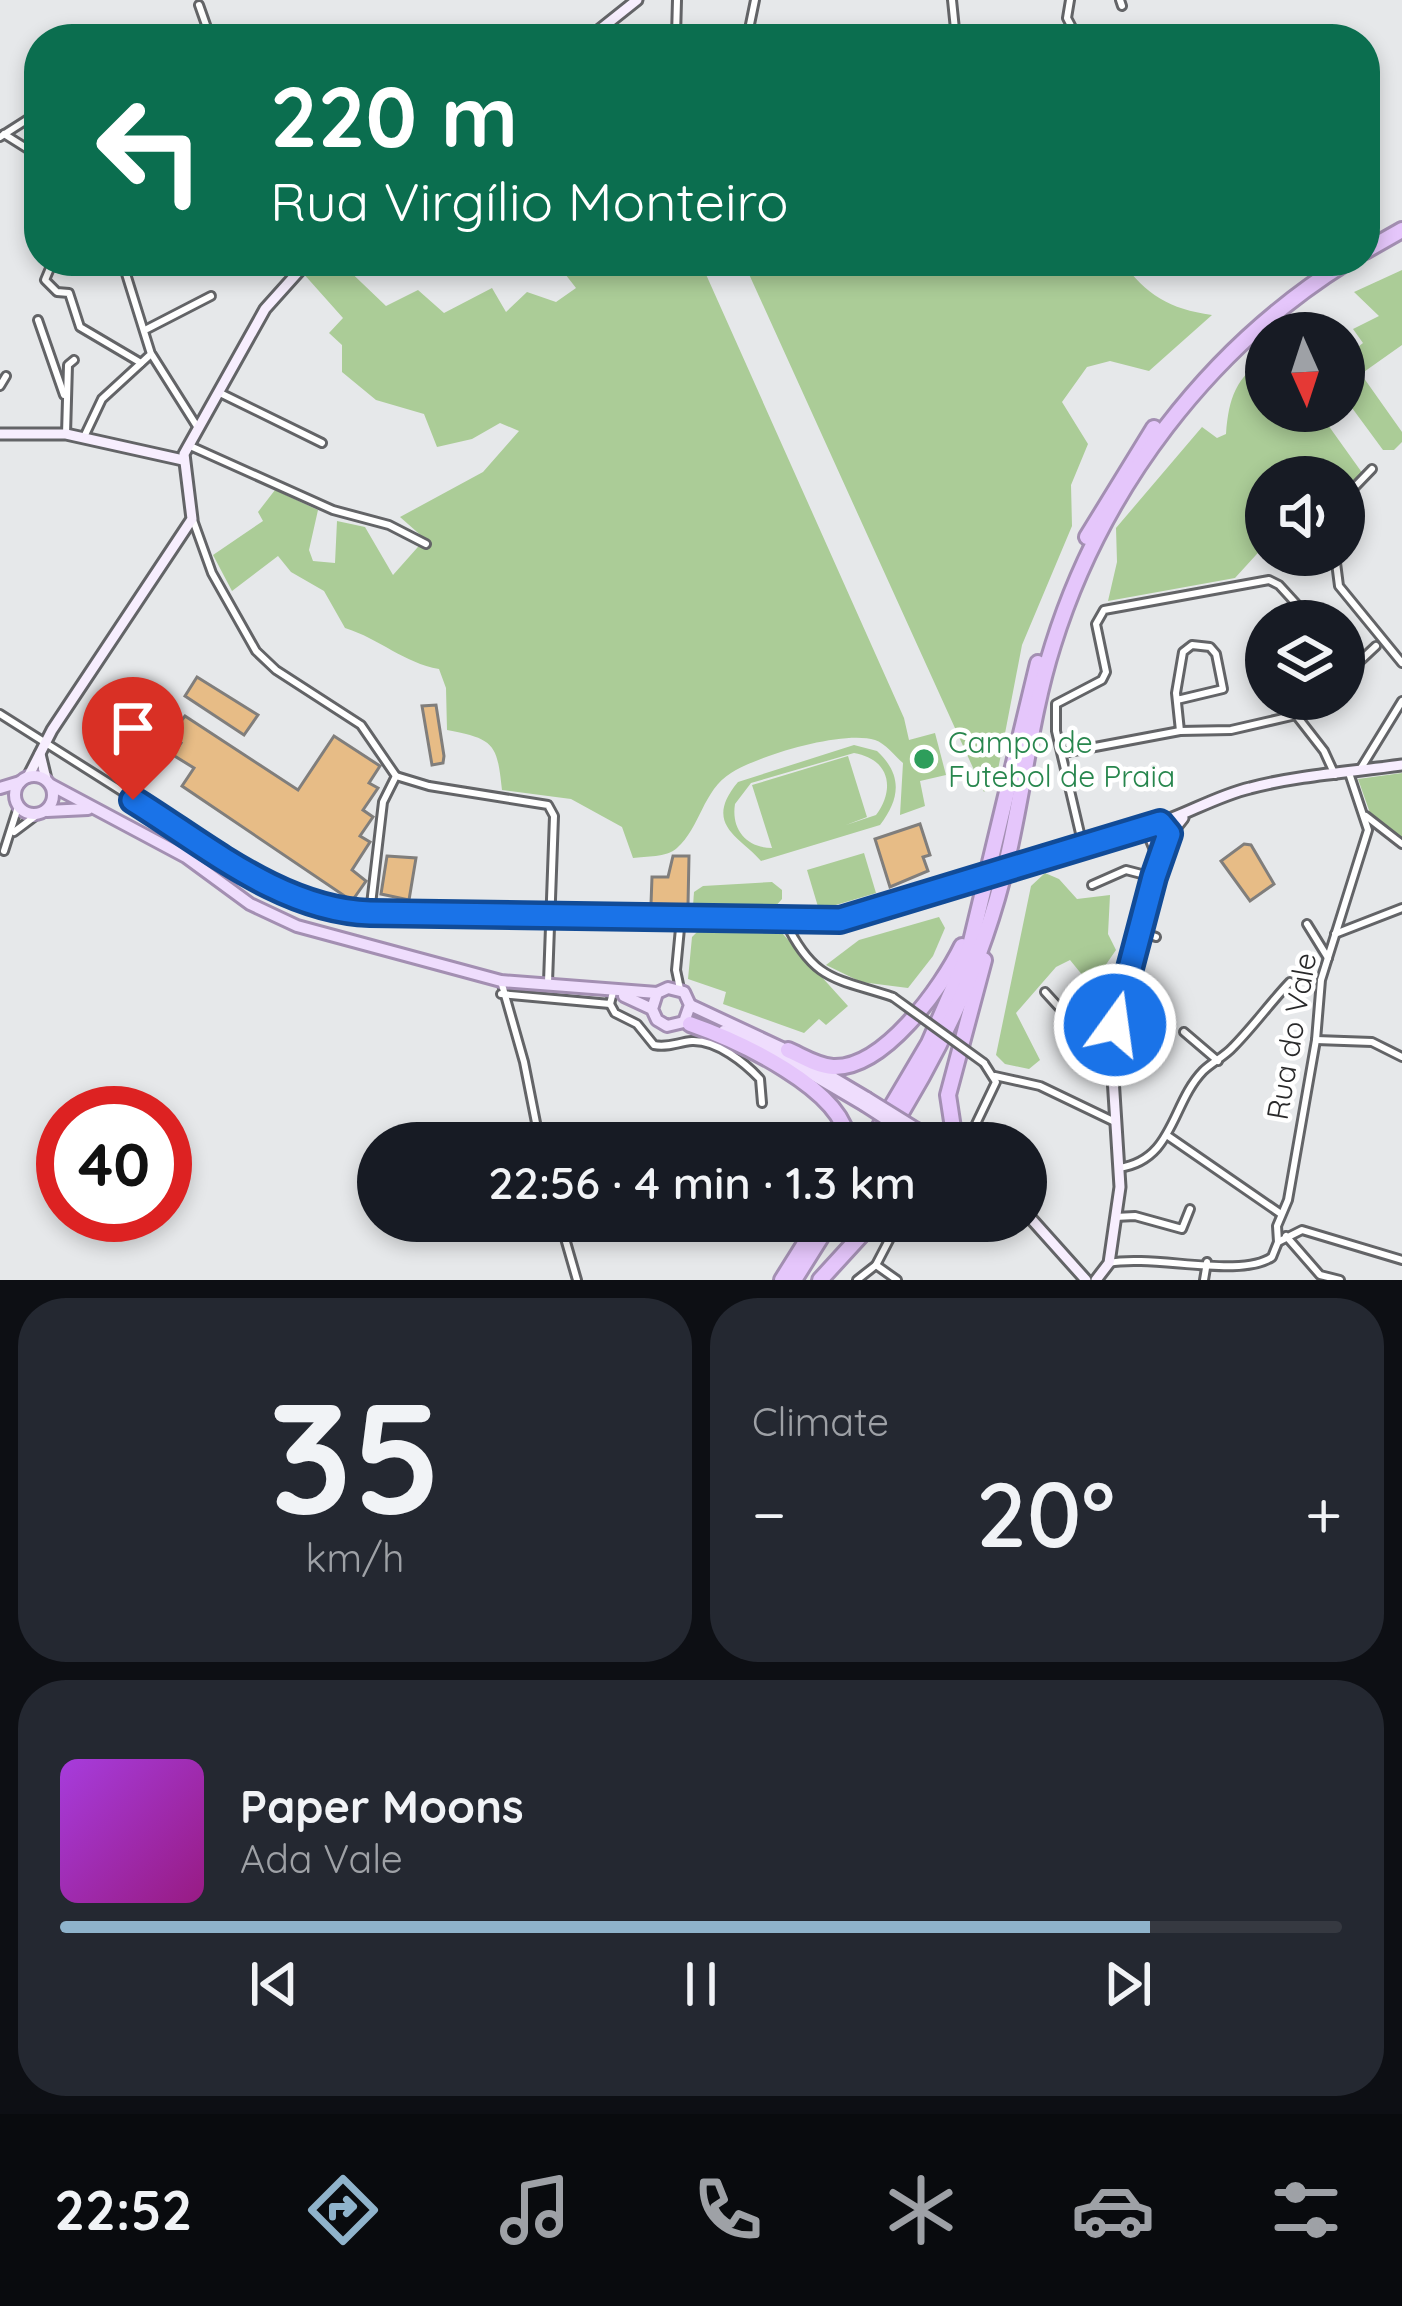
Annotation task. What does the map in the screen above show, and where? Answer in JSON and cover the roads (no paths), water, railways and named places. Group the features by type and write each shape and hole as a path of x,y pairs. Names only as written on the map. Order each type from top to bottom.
{"highway":[{"path":"894,1122 948,1027 992,894 1042,649 1068,577 1106,501 1191,383 1258,316 1312,276"},
{"path":"948,1122 947,1096 1045,671 1094,542 1157,440 1207,379 1271,317 1327,276"},
{"path":"788,1050 836,1067 860,1062 876,1052 945,978 992,894"},
{"path":"882,1122 943,1014 992,894"},
{"path":"684,1024 738,1044 831,1103 843,1122"},
{"path":"782,1280 806,1242"},
{"path":"794,1280 818,1242"},
{"path":"820,1280 855,1242"}],"main road":[{"path":"18,805 24,779"},
{"path":"0,788 24,779 48,782 186,856 272,916 501,987 548,986 613,996 652,1009 662,1024 720,1029 866,1101"},
{"path":"42,813 53,802 48,782"},
{"path":"0,797 42,813 97,811"},
{"path":"613,996 668,990 788,1050 896,1122"},
{"path":"652,1009 668,990"},
{"path":"684,1024 690,1005"}],"street":[{"path":"606,24 637,0"},
{"path":"199,5 206,24"},
{"path":"47,276 57,292 69,293 80,327 141,363"},
{"path":"127,276 152,354 198,428"},
{"path":"292,276 265,309 188,445 184,460 192,519 212,573 256,651 276,670 361,724 396,776 551,807 548,986"},
{"path":"146,329 211,296"},
{"path":"38,320 64,395"},
{"path":"84,436 102,399 152,354"},
{"path":"66,434 64,395 67,368 74,360"},
{"path":"0,386 6,376"},
{"path":"218,392 322,442"},
{"path":"0,434 84,436 184,460"},
{"path":"188,445 334,511 389,525 426,544"},
{"path":"1365,476 1372,469"},
{"path":"24,779 192,519"},
{"path":"1338,576 1340,586 1402,663"},
{"path":"1083,846 1056,704 1102,680 1106,672 1096,624 1104,610 1269,580 1293,600"},
{"path":"1177,700 1223,689 1216,654 1210,647 1192,645 1183,652 1177,700 1180,731"},
{"path":"1365,656 1376,646"},
{"path":"1402,701 1354,772 1366,816 1402,844"},
{"path":"0,714 42,748 281,892 314,906 370,913 785,921 857,917 1184,818 1250,788 1402,765"},
{"path":"1063,753 1272,720"},
{"path":"1299,720 1324,751 1335,775"},
{"path":"42,748 48,782"},
{"path":"370,913 383,802 396,776"},
{"path":"4,851 18,805"},
{"path":"12,835 42,813"},
{"name":"Rua do Vale","path":"1278,1242 1328,958 1365,848 1366,816"},
{"path":"1160,839 1184,818"},
{"path":"1096,1280 1108,1263 1119,1168 1110,1066 1114,1032 1159,858 1157,824"},
{"path":"1157,824 1160,839"},
{"path":"1133,830 1160,839"},
{"path":"1092,885 1126,870 1154,877"},
{"path":"1335,934 1402,908"},
{"path":"668,990 676,970 681,918"},
{"path":"785,921 805,953 828,976 893,998 984,1063 995,1076 1040,1086 1114,1122"},
{"path":"1307,924 1328,958"},
{"path":"1139,931 1156,937"},
{"path":"1119,1168 1140,1163 1168,1136 1195,1082 1290,982"},
{"path":"535,1122 524,1062 501,987 613,996 614,1013 637,1024 654,1045 698,1042 728,1053 760,1079 762,1103"},
{"path":"1045,992 1072,1018 1114,1032"},
{"path":"1121,1001 1145,1003"},
{"path":"1184,1032 1218,1060"},
{"path":"1316,1040 1372,1042 1402,1058"},
{"path":"977,1122 995,1088 995,1076"},
{"path":"1168,1136 1281,1214"},
{"path":"1115,1217 1135,1216 1182,1229 1190,1209"},
{"path":"1108,1263 1136,1257 1263,1263 1272,1257 1278,1242 1301,1229 1402,1260"},
{"path":"1047,1236 1086,1280"},
{"path":"1286,1236 1319,1275 1340,1280"},
{"path":"566,1242 577,1280"},
{"path":"856,1280 876,1265 888,1242"},
{"path":"1204,1280 1207,1262"},
{"path":"876,1265 897,1280"}],"place":[{"name":"Campo de Futebol de Praia","path":"924,759"}]}
